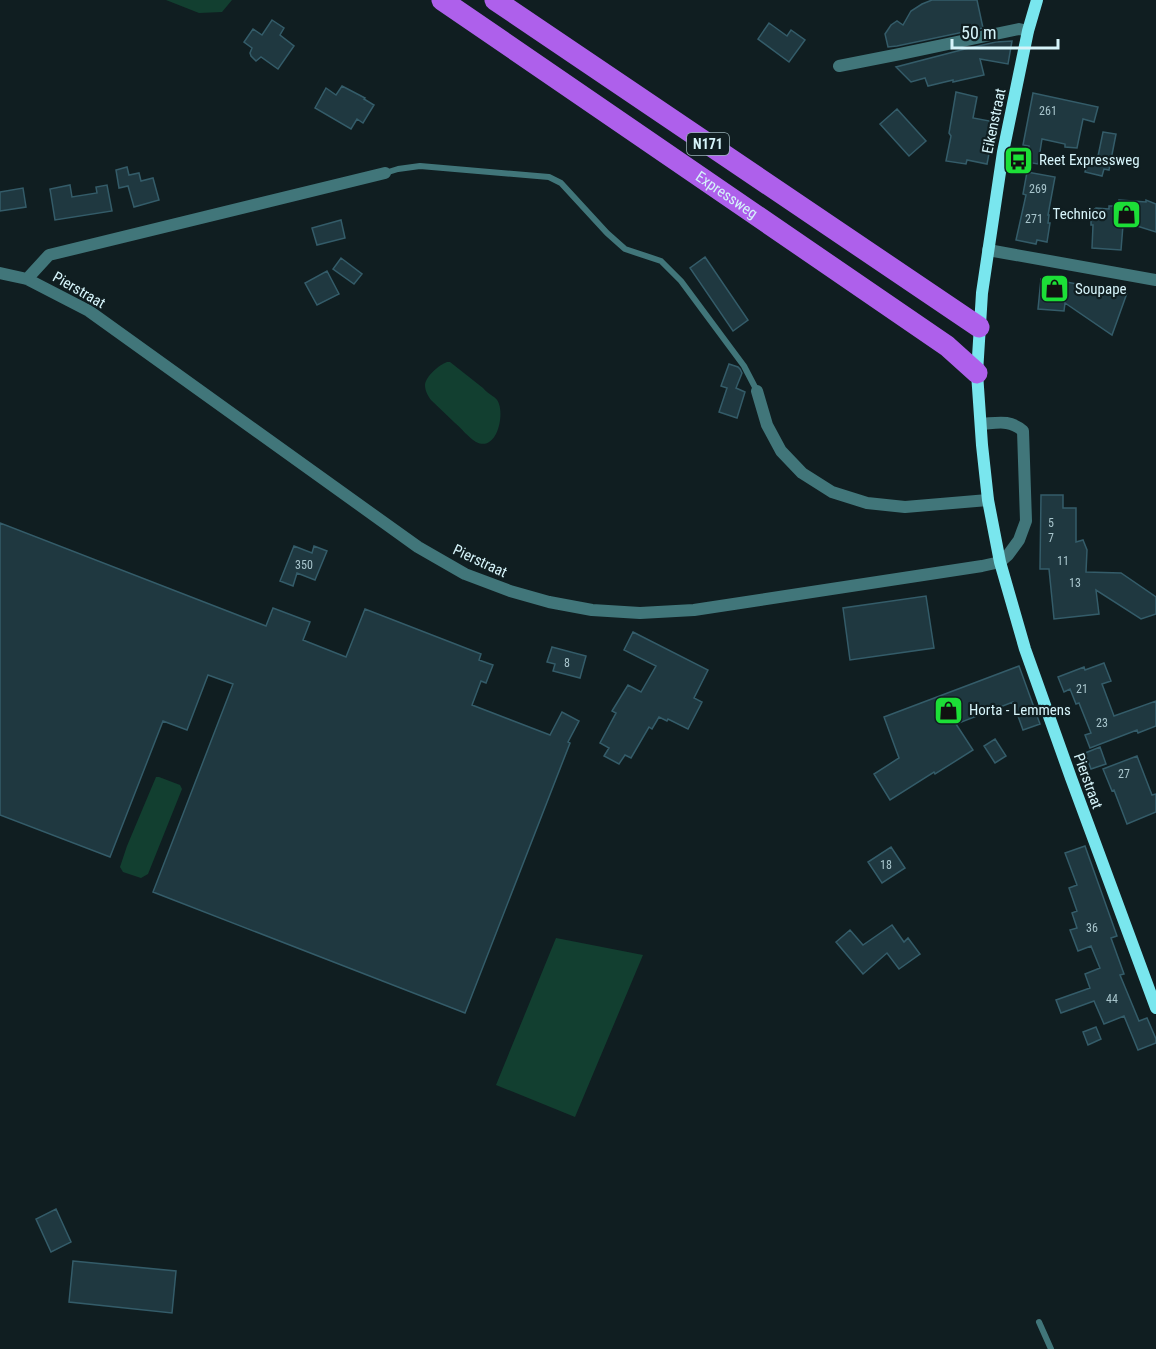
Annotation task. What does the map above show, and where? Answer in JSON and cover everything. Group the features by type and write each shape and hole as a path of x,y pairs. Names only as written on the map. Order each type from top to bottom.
{"highway":[{"name":"Expressweg","path":"442,0 947,346 977,373"},
{"name":"Expressweg","path":"495,0 979,327"}],"street":[{"name":"Eikenstraat","path":"981,424 977,373 979,327 988,250 1003,152 1036,0"},
{"path":"839,66 1019,29 1028,31"},
{"name":"Pierstraat","path":"27,279 49,255 385,173"},
{"path":"988,250 1156,280"},
{"name":"Pierstraat","path":"0,273 27,279 89,311 418,547 465,574 510,591 549,602 592,610 640,613 694,610 1000,562"},
{"path":"757,391 767,426 781,451 802,473 832,492 867,503 905,507 988,500"},
{"path":"981,424 1005,422 1016,425 1023,431 1026,521 1019,540 1000,562"},
{"name":"Pierstraat","path":"981,424 988,500 1000,562 1025,649 1156,1008"}],"lane":[{"path":"385,173 420,166 549,177 561,183 625,249 661,261 681,281 744,366 757,391"},
{"path":"1039,1322 1051,1349"}],"shaded area":[{"path":"166,0 232,0 222,12 199,13"},
{"path":"450,362 498,401 499,425 497,432 489,442 483,444 473,440 428,395 425,385 428,378 437,368"},
{"path":"156,777 180,785 182,789 148,874 141,878 123,872 120,867"},
{"path":"556,938 643,955 575,1117 496,1085"}],"building":[{"path":"932,0 977,0 983,28 888,47 885,34 891,25 897,21 903,25 911,11"},
{"path":"272,20 284,28 280,35 294,46 278,69 261,57 256,61 250,53 252,48 244,42 253,29 262,35"},
{"path":"769,23 787,36 791,30 805,40 789,62 758,39"},
{"path":"1012,41 1008,64 980,59 984,75 953,82 953,80 928,86 925,78 911,82 896,67 996,42"},
{"path":"342,86 374,105 363,123 357,119 351,129 315,108 326,88 336,95"},
{"path":"956,92 977,97 973,118 995,122 987,164 967,160 966,164 946,161"},
{"path":"1033,93 1098,107 1094,122 1083,119 1077,148 1065,147 1065,144 1042,139 1038,164 1026,162 1029,146 1023,145"},
{"path":"897,109 926,141 909,156 880,124"},
{"path":"1103,132 1116,134 1109,170 1104,169 1102,176 1085,172 1088,159 1097,161"},
{"path":"127,167 129,175 139,173 141,181 153,178 159,200 134,207 128,186 119,188 116,170"},
{"path":"1027,172 1055,177 1048,215 1048,223 1050,223 1047,242 1037,240 1036,244 1016,240 1026,195 1023,194"},
{"path":"70,185 72,197 97,193 96,187 107,185 112,211 55,220 50,189"},
{"path":"23,188 26,207 0,211 0,192"},
{"path":"1119,200 1146,202 1146,200 1156,204 1156,232 1137,226 1123,225 1121,250 1092,248 1091,212 1096,208 1109,209 1109,206 1119,206"},
{"path":"341,220 345,238 317,245 312,228"},
{"path":"705,257 748,320 733,331 690,268"},
{"path":"341,258 362,274 354,284 333,269"},
{"path":"327,271 339,294 317,305 305,283"},
{"path":"1041,279 1067,280 1066,282 1127,293 1112,335 1065,303 1064,311 1038,309"},
{"path":"729,364 740,369 742,373 736,388 745,392 737,418 719,412 727,388 721,386"},
{"path":"1041,495 1063,495 1063,508 1076,508 1076,542 1083,540 1087,550 1086,572 1121,573 1156,597 1156,614 1141,619 1096,590 1099,614 1054,619 1049,569 1040,569"},
{"path":"0,523 266,626 273,608 310,622 303,640 346,657 365,609 481,654 479,660 493,665 486,683 481,681 472,705 550,735 562,712 579,721 568,742 570,743 465,1013 153,892 233,684 208,675 187,730 163,721 110,857 0,815"},
{"path":"294,546 312,553 314,546 327,551 315,580 297,573 293,586 280,581"},
{"path":"926,596 934,648 850,660 843,608"},
{"path":"633,632 708,670 694,698 702,702 688,729 659,717 652,729 649,727 631,758 625,755 619,764 604,756 609,748 600,743 616,713 612,711 628,685 641,692 656,666 624,650"},
{"path":"552,647 586,656 580,678 553,671 555,664 547,662"},
{"path":"1104,663 1111,681 1102,684 1114,716 1156,701 1156,726 1138,733 1137,730 1090,748 1085,735 1091,733 1079,703 1076,704 1070,689 1064,692 1058,677 1084,667 1085,670"},
{"path":"1019,666 1040,724 1023,730 1013,702 956,724 973,750 890,800 874,774 899,758 884,717"},
{"path":"995,739 1006,756 995,763 984,746"},
{"path":"1100,747 1106,764 1091,769 1085,753"},
{"path":"1137,756 1152,795 1156,794 1156,812 1127,824 1103,769"},
{"path":"1085,846 1117,936 1111,938 1124,974 1120,975 1139,1021 1147,1018 1156,1039 1156,1043 1138,1050 1124,1016 1104,1024 1094,1001 1061,1013 1056,1000 1090,988 1085,974 1100,968 1091,946 1078,951 1070,930 1077,928 1072,913 1077,911 1069,888 1077,885 1065,853"},
{"path":"891,847 905,868 882,883 868,862"},
{"path":"892,925 904,942 908,938 920,954 899,969 887,953 863,974 836,942 850,930 863,945"},
{"path":"1096,1027 1101,1039 1088,1045 1083,1032"},
{"path":"56,1209 71,1242 51,1252 36,1219"},
{"path":"73,1261 176,1271 172,1313 69,1302"}],"place":[{"name":"Reet Expressweg","path":"1018,160"},
{"name":"Technico","path":"1127,214"},
{"name":"Soupape","path":"1054,289"},
{"name":"Horta - Lemmens","path":"948,710"}]}
